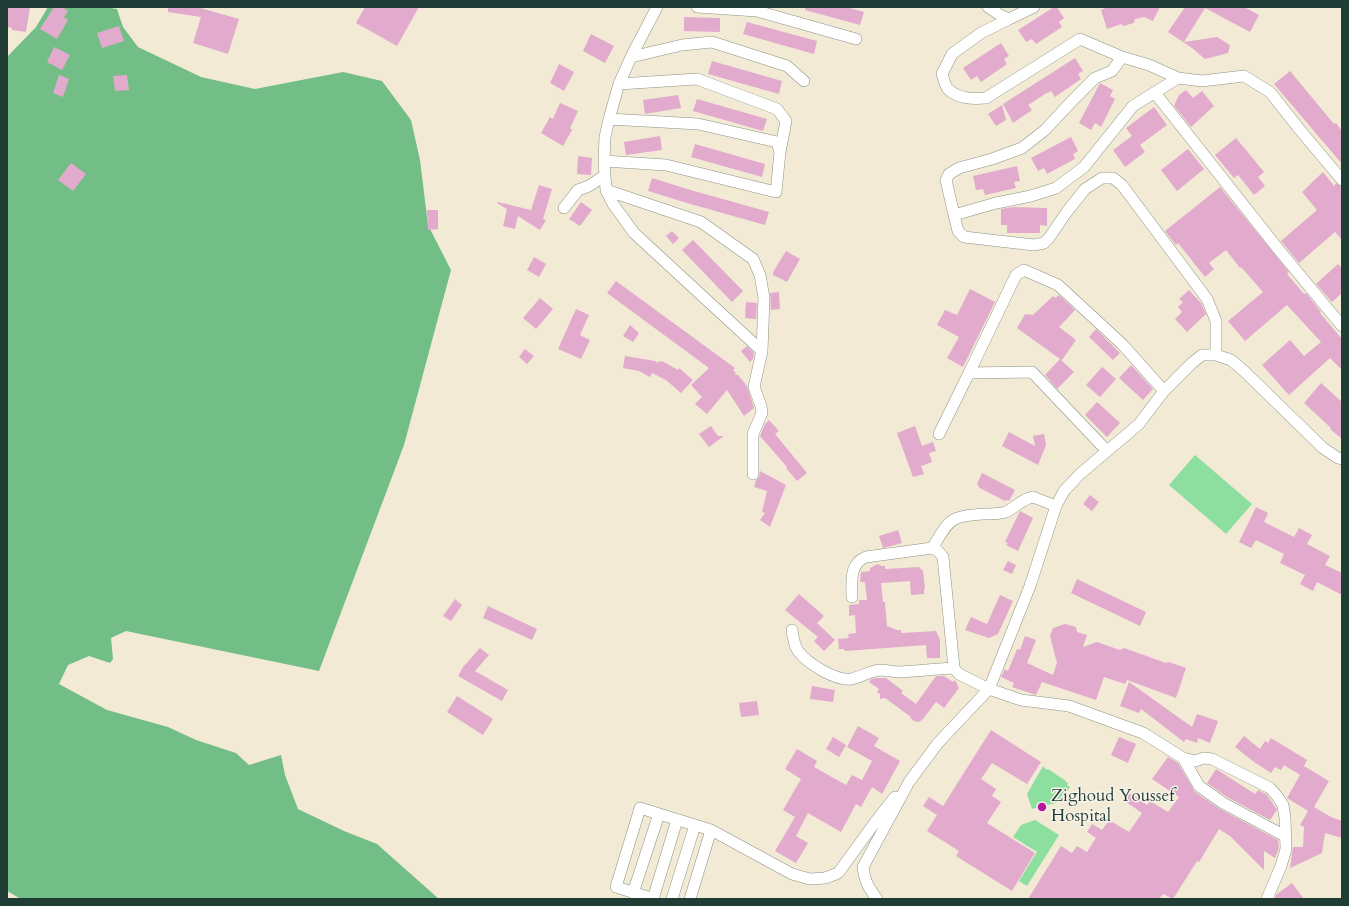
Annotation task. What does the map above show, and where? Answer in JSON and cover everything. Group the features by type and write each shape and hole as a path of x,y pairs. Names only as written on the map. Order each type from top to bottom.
{"street":[{"path":"657,7 619,84 609,119 605,138 604,161 606,190 613,204 634,233 762,351"},
{"path":"697,7 757,11 856,39"},
{"path":"988,7 1000,15 1010,19"},
{"path":"1034,7 981,33 952,54 942,74 947,88 957,95 967,98 986,98 1080,39 1122,57 1149,65 1178,78 1202,81 1244,76 1270,92 1342,180"},
{"path":"631,57 682,45 712,42 787,66 804,81"},
{"path":"1122,57 1112,71 1095,78 1045,130 1022,148 992,159 959,168 949,174 946,180 958,231 964,237 1034,245 1044,243 1086,189 1102,178 1113,178 1122,185 1207,299 1216,321 1216,355"},
{"path":"954,215 1056,188 1084,167 1133,106 1145,97 1155,93 1178,78"},
{"path":"604,161 666,165 776,192 780,152 786,121 777,110 697,79 619,84"},
{"path":"1155,93 1279,250 1342,326"},
{"path":"609,119 698,124 777,142 780,152"},
{"path":"564,208 578,190 589,186 604,176"},
{"path":"606,190 700,222 753,259 760,275 764,298 762,351 754,387 762,413 753,434 753,474"},
{"path":"939,434 1016,275 1024,270 1058,285 1122,344 1164,391"},
{"path":"677,820 654,899 616,887 640,808 711,830 792,874 810,879 825,878 839,872 876,820 909,782 938,743 989,689 1030,586 1056,506 1064,491 1080,474 1139,424 1164,391 1202,355 1216,355 1231,360 1323,448 1342,459"},
{"path":"969,373 1032,372 1107,451"},
{"path":"932,548 948,523 963,515 995,514 1006,512 1021,502 1033,497 1056,506"},
{"path":"852,597 852,573 859,560 866,557 932,548 938,551 943,557 954,668 959,674 989,689 1021,700 1069,706 1118,723 1143,733 1183,758 1195,761 1204,758 1212,759 1270,788 1283,805 1286,849 1281,866 1267,899"},
{"path":"792,630 795,643 801,654 831,675 842,679 854,678 874,671 882,670 897,672 954,668"},
{"path":"1183,758 1199,786 1223,803 1285,836"},
{"path":"877,899 867,887 863,867 909,782"},
{"path":"633,892 659,814"},
{"path":"672,899 695,825"},
{"path":"690,899 711,830"}],"green space":[{"path":"48,7 105,7 117,9 123,27 138,47 201,77 255,89 343,72 382,81 411,120 420,160 428,225 451,270 404,445 319,671 126,631 111,638 113,659 110,663 89,656 68,665 59,684 107,710 168,727 196,740 236,753 249,765 281,755 285,775 298,809 344,831 377,844 439,899 21,899 7,891 7,57 36,27"},
{"path":"1195,455 1252,504 1226,534 1169,485"},
{"path":"1043,766 1066,781 1068,783 1067,785 1070,787 1059,802 1032,809 1027,794"},
{"path":"1035,820 1059,835 1027,886 1019,881 1037,852 1013,837 1021,825"}],"building":[{"path":"7,7 30,7 26,32 12,30 12,28 7,27"},
{"path":"54,7 62,7 68,11 64,17 68,20 57,39 40,29"},
{"path":"168,7 197,7 239,19 228,54 193,43 201,17 168,12"},
{"path":"365,7 419,7 397,46 356,23"},
{"path":"805,7 846,7 864,12 860,25 805,10"},
{"path":"1054,7 1057,7 1064,18 1059,22 1062,27 1036,44 1032,39 1026,42 1018,30"},
{"path":"1108,7 1160,7 1153,21 1144,17 1135,19 1134,23 1123,26 1121,24 1107,29 1101,10"},
{"path":"1185,7 1244,7 1259,15 1250,32 1205,8 1184,42 1217,37 1230,45 1228,53 1205,59 1192,48 1168,32"},
{"path":"684,17 720,18 720,32 684,31"},
{"path":"747,22 817,41 814,54 743,34"},
{"path":"119,26 124,41 102,48 97,33"},
{"path":"591,34 614,46 605,63 583,51"},
{"path":"1001,43 1009,56 1004,59 1007,64 981,82 977,76 971,80 963,68"},
{"path":"54,47 70,55 62,70 47,62"},
{"path":"1075,58 1083,71 1078,74 1081,79 1055,97 1051,91 1028,105 1032,110 1013,123 1003,104"},
{"path":"712,61 782,81 779,94 708,74"},
{"path":"559,64 574,72 564,91 550,83"},
{"path":"1290,71 1334,124 1336,123 1342,131 1342,164 1274,84"},
{"path":"59,75 69,79 63,97 53,93"},
{"path":"127,75 129,90 115,91 113,76"},
{"path":"1100,83 1113,90 1110,96 1115,99 1101,127 1095,123 1091,130 1079,123"},
{"path":"1186,90 1193,98 1202,91 1214,106 1191,127 1174,106 1179,95"},
{"path":"678,95 681,108 645,114 643,100"},
{"path":"697,99 767,119 763,131 693,111"},
{"path":"560,103 578,111 570,128 572,130 563,146 541,133 550,117 553,119"},
{"path":"1002,105 1006,120 996,126 988,114"},
{"path":"1154,107 1167,125 1140,145 1145,152 1125,167 1113,150 1132,136 1126,128"},
{"path":"660,136 662,150 626,155 624,142"},
{"path":"1071,137 1078,151 1073,154 1075,159 1047,174 1044,168 1038,171 1031,158"},
{"path":"1236,138 1264,172 1258,177 1265,186 1254,195 1238,175 1234,178 1215,155"},
{"path":"695,144 765,164 762,177 691,157"},
{"path":"1188,149 1204,169 1177,191 1161,170"},
{"path":"578,156 592,158 591,175 577,174"},
{"path":"71,163 86,174 73,191 58,180"},
{"path":"1017,166 1020,181 1014,182 1016,188 985,195 983,189 976,190 973,176"},
{"path":"1323,172 1334,186 1336,183 1342,187 1342,240 1335,232 1299,263 1281,241 1317,210 1302,192"},
{"path":"652,178 769,212 765,225 648,191"},
{"path":"539,185 552,189 543,219 546,220 540,230 518,216 515,229 503,226 507,209 497,203 531,210"},
{"path":"1220,187 1289,272 1287,274 1304,294 1306,293 1321,312 1320,313 1342,339 1342,370 1330,358 1289,395 1262,365 1290,340 1304,356 1321,342 1287,305 1245,341 1228,321 1263,292 1241,267 1240,268 1226,250 1209,263 1214,269 1205,277 1178,243 1176,245 1165,231"},
{"path":"581,202 592,210 580,226 569,219"},
{"path":"1013,207 1047,208 1047,226 1040,225 1040,233 1007,233 1007,225 1001,225 1001,209"},
{"path":"427,210 438,210 438,229 428,230"},
{"path":"672,231 679,238 673,244 666,236"},
{"path":"693,240 743,291 732,302 682,250"},
{"path":"786,251 800,259 787,282 773,275 773,272"},
{"path":"534,257 546,264 539,277 527,270"},
{"path":"1338,264 1342,268 1342,293 1332,302 1316,284"},
{"path":"616,281 735,368 733,370 736,373 734,374 738,375 747,386 754,408 744,416 727,390 707,414 695,404 702,397 691,385 709,368 607,293"},
{"path":"970,289 995,302 963,367 947,358 959,337 937,325 945,310 957,315"},
{"path":"1189,290 1201,303 1206,314 1187,332 1175,319 1182,312 1178,307 1183,302 1179,299"},
{"path":"779,292 780,309 771,310 770,293"},
{"path":"1059,295 1075,310 1059,327 1076,340 1062,360 1017,328 1025,314 1033,315 1053,296 1055,298"},
{"path":"540,298 553,309 536,329 523,318"},
{"path":"746,302 757,303 756,319 745,318"},
{"path":"576,309 589,315 580,335 590,340 581,359 558,349"},
{"path":"630,325 639,333 633,342 623,336"},
{"path":"1096,329 1120,353 1113,360 1089,337"},
{"path":"747,346 754,353 753,359 750,362 741,351"},
{"path":"525,349 534,356 527,364 519,357"},
{"path":"625,356 655,361 658,363 659,361 664,362 678,370 679,368 693,380 681,393 666,380 652,373 650,377 639,371 623,368"},
{"path":"1060,359 1074,372 1057,389 1045,375"},
{"path":"1131,365 1153,389 1143,400 1119,378"},
{"path":"1102,367 1116,379 1100,397 1086,385"},
{"path":"1321,383 1342,402 1342,439 1304,403"},
{"path":"1097,402 1120,423 1107,437 1085,415"},
{"path":"769,420 779,431 775,434 807,473 797,481 760,436 765,424"},
{"path":"711,426 718,436 724,436 709,447 699,434"},
{"path":"915,426 922,446 933,442 936,451 929,453 932,462 921,466 924,474 913,477 897,433"},
{"path":"1009,432 1035,446 1033,436 1044,434 1046,445 1038,465 1002,446"},
{"path":"760,471 786,485 770,527 760,520 765,513 762,512 767,491 754,487"},
{"path":"982,473 1015,490 1009,501 1005,501 978,487 979,486 977,484"},
{"path":"1090,495 1099,502 1092,511 1083,504"},
{"path":"1256,507 1268,513 1264,522 1294,537 1299,528 1312,535 1307,544 1330,556 1325,565 1342,573 1342,595 1317,582 1313,591 1300,584 1305,575 1280,563 1284,554 1256,540 1251,548 1239,542"},
{"path":"1020,511 1033,518 1018,551 1006,545 1008,543 1005,542"},
{"path":"898,530 902,543 883,548 879,536"},
{"path":"1008,561 1016,565 1012,574 1003,570"},
{"path":"878,564 885,566 885,569 919,567 923,571 925,588 924,594 911,595 910,581 881,583 883,602 885,602 887,626 901,630 901,633 936,631 940,640 940,658 927,658 926,645 845,651 844,649 839,649 838,639 849,638 848,634 856,633 855,615 849,616 849,605 859,604 859,600 867,600 865,582 860,582 861,572 870,571 870,568"},
{"path":"1077,579 1146,612 1140,626 1071,593"},
{"path":"799,594 824,616 817,623 835,640 824,651 814,641 818,637 785,610"},
{"path":"1000,595 1013,601 998,634 989,638 965,630 971,617 987,624"},
{"path":"455,599 462,605 451,621 443,616"},
{"path":"488,606 537,629 532,640 483,618"},
{"path":"1065,624 1076,627 1077,632 1087,635 1083,647 1097,642 1120,650 1124,648 1166,663 1169,662 1186,668 1176,698 1127,680 1125,684 1104,677 1096,700 1042,682 1036,695 1012,687 1014,683 1001,677 1005,669 1008,671 1017,649 1020,650 1025,636 1036,640 1027,663 1053,675 1057,663 1050,636 1053,628"},
{"path":"480,648 489,655 475,671 508,690 502,701 458,676 463,667"},
{"path":"936,676 944,676 953,682 955,680 959,688 944,708 936,702 919,722 914,721 910,718 911,717 885,698 880,699 880,694 877,692 879,689 869,682 871,679 875,678 886,678 903,691 901,693 916,704"},
{"path":"1129,682 1192,727 1197,714 1218,721 1210,743 1198,738 1197,743 1186,739 1184,742 1141,709 1139,713 1120,706"},
{"path":"812,686 835,690 833,702 810,699"},
{"path":"457,696 493,719 483,735 447,712"},
{"path":"757,701 759,715 741,717 739,703"},
{"path":"858,726 879,738 874,746 900,761 882,794 872,787 861,807 856,804 841,832 808,813 796,836 808,843 796,863 775,851 795,817 783,810 801,779 785,769 797,749 817,761 814,767 846,785 852,775 862,780 872,761 847,747"},
{"path":"991,730 1041,762 1027,784 992,763 981,779 996,789 992,796 1001,802 987,823 1035,853 1012,891 956,856 959,851 927,831 937,815 923,806 929,797 943,806"},
{"path":"1244,736 1260,749 1265,741 1268,743 1271,738 1307,760 1304,766 1329,781 1314,807 1331,817 1342,821 1342,838 1325,833 1322,853 1290,868 1293,847 1303,847 1304,827 1300,825 1308,811 1287,798 1300,775 1284,765 1281,770 1275,767 1271,773 1254,762 1235,747"},
{"path":"833,737 846,745 839,757 826,749"},
{"path":"1119,737 1136,744 1128,763 1111,755"},
{"path":"1168,757 1178,763 1195,792 1220,809 1278,840 1279,848 1275,858 1264,851 1264,870 1230,836 1219,829 1199,862 1197,861 1173,899 1163,894 1159,899 1028,899 1061,846 1072,853 1077,846 1087,852 1096,838 1087,832 1092,824 1102,830 1109,820 1129,832 1142,813 1123,800 1128,792 1147,805 1150,801 1168,812 1179,797 1152,779"},
{"path":"1216,769 1255,794 1258,790 1266,794 1277,810 1270,820 1227,797 1204,781 1207,783"},
{"path":"1292,883 1304,899 1275,899 1276,895"}],"place":[{"name":"Zighoud Youssef Hospital","path":"1042,807"}]}
